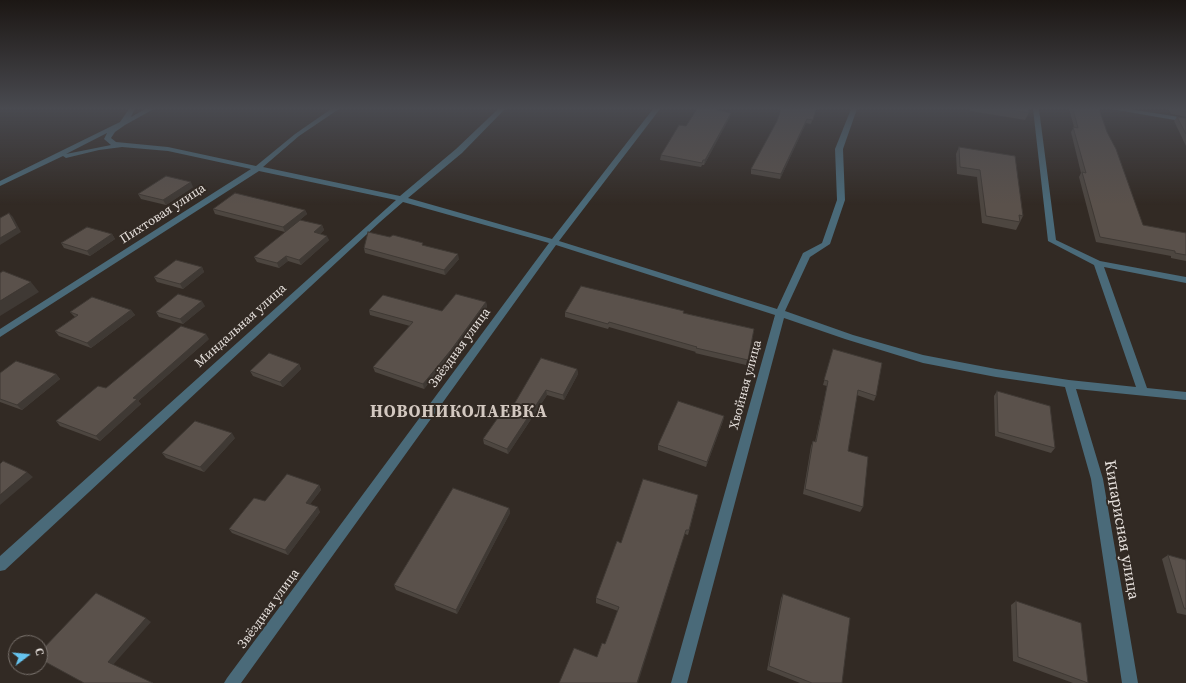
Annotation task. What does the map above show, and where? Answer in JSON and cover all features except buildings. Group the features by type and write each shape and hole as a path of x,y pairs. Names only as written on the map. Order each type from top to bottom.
{"street":[{"path":"0,184 86,141"},
{"path":"110,141 114,144 168,149 402,199 554,242 780,313 849,337 923,359 996,373 1069,384 1186,396"},
{"name":"Пихтовая улица","path":"0,334 258,168 290,141"},
{"name":"Миндальная улица","path":"0,565 365,231 469,141"},
{"name":"Звёздная улица","path":"232,683 554,242 632,141"},
{"name":"Хвойная улица","path":"680,683 780,313 806,255 826,244 841,200 839,149 842,141"},
{"path":"1040,141 1052,241 1098,263 1186,280"},
{"path":"12,178 75,153 127,145"},
{"path":"1098,263 1143,392"},
{"name":"Кипарисная улица","path":"1069,384 1097,479 1130,683"}],"district":[{"name":"НОВОНИКОЛАЕВКА","path":"459,413"}]}
